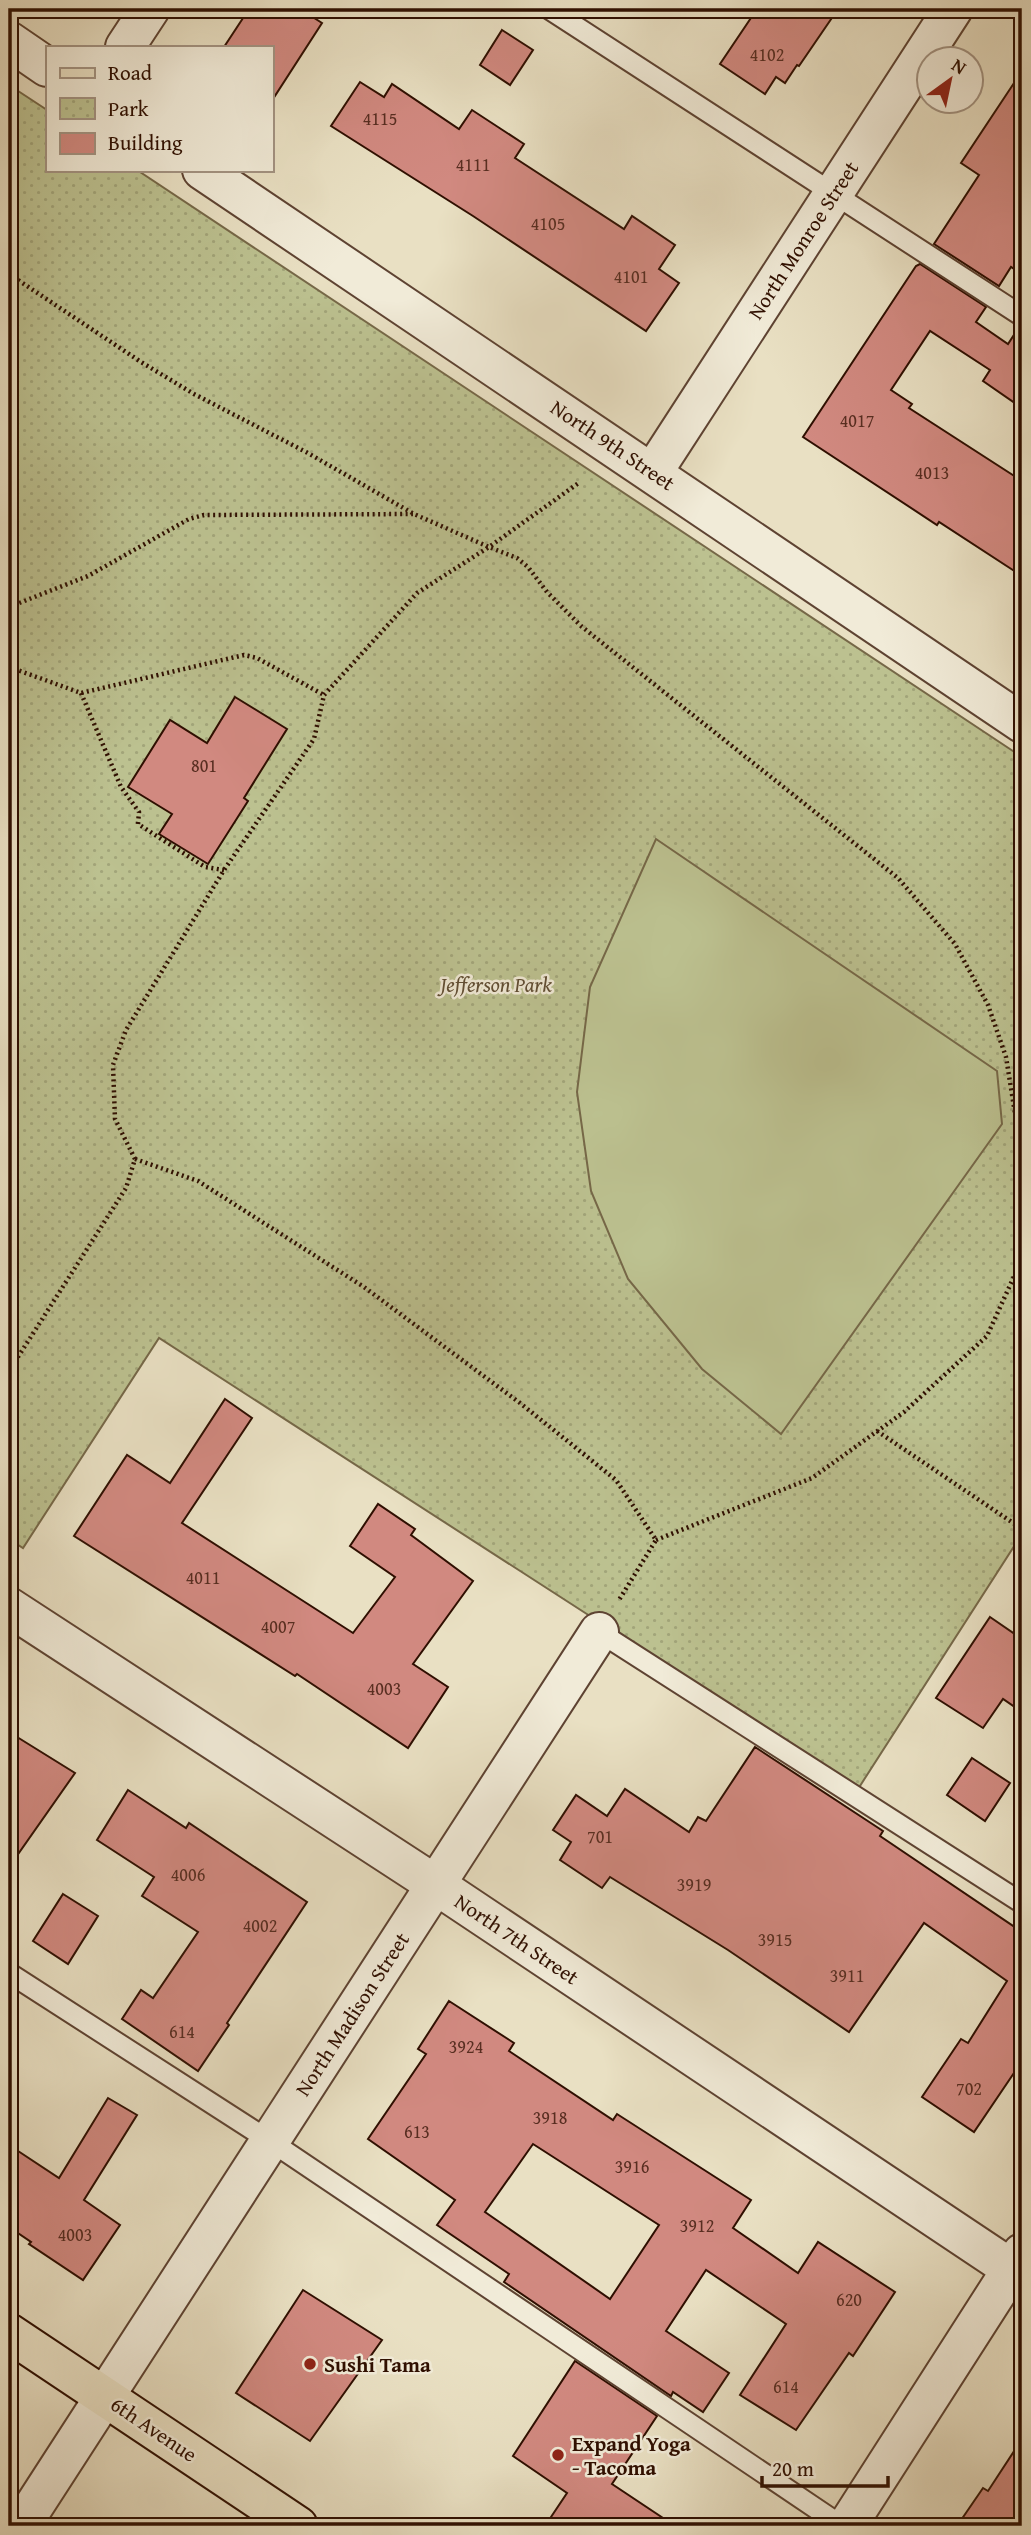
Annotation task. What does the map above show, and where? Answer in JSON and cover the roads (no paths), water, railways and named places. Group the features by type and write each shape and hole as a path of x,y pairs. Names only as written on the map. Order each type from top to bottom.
{"main road":[{"name":"6th Avenue","path":"9,2333 298,2526"}],"street":[{"path":"126,46 150,9"},
{"name":"North Monroe Street","path":"653,472 953,9"},
{"path":"9,41 46,65"},
{"name":"North 9th Street","path":"205,172 1022,723"},
{"name":"North 7th Street","path":"9,1607 1019,2266"},
{"name":"North Madison Street","path":"21,2526 599,1632"},
{"path":"845,2526 1019,2266"}],"lane":[{"path":"548,9 1022,316"},
{"path":"599,1632 1022,1903"},
{"path":"9,1973 270,2141 845,2526"}],"place":[{"name":"Sushi Tama","path":"310,2364"},
{"name":"Expand Yoga - Tacoma","path":"558,2455"}],"park label":[{"name":"Jefferson Park","path":"496,984"}]}
